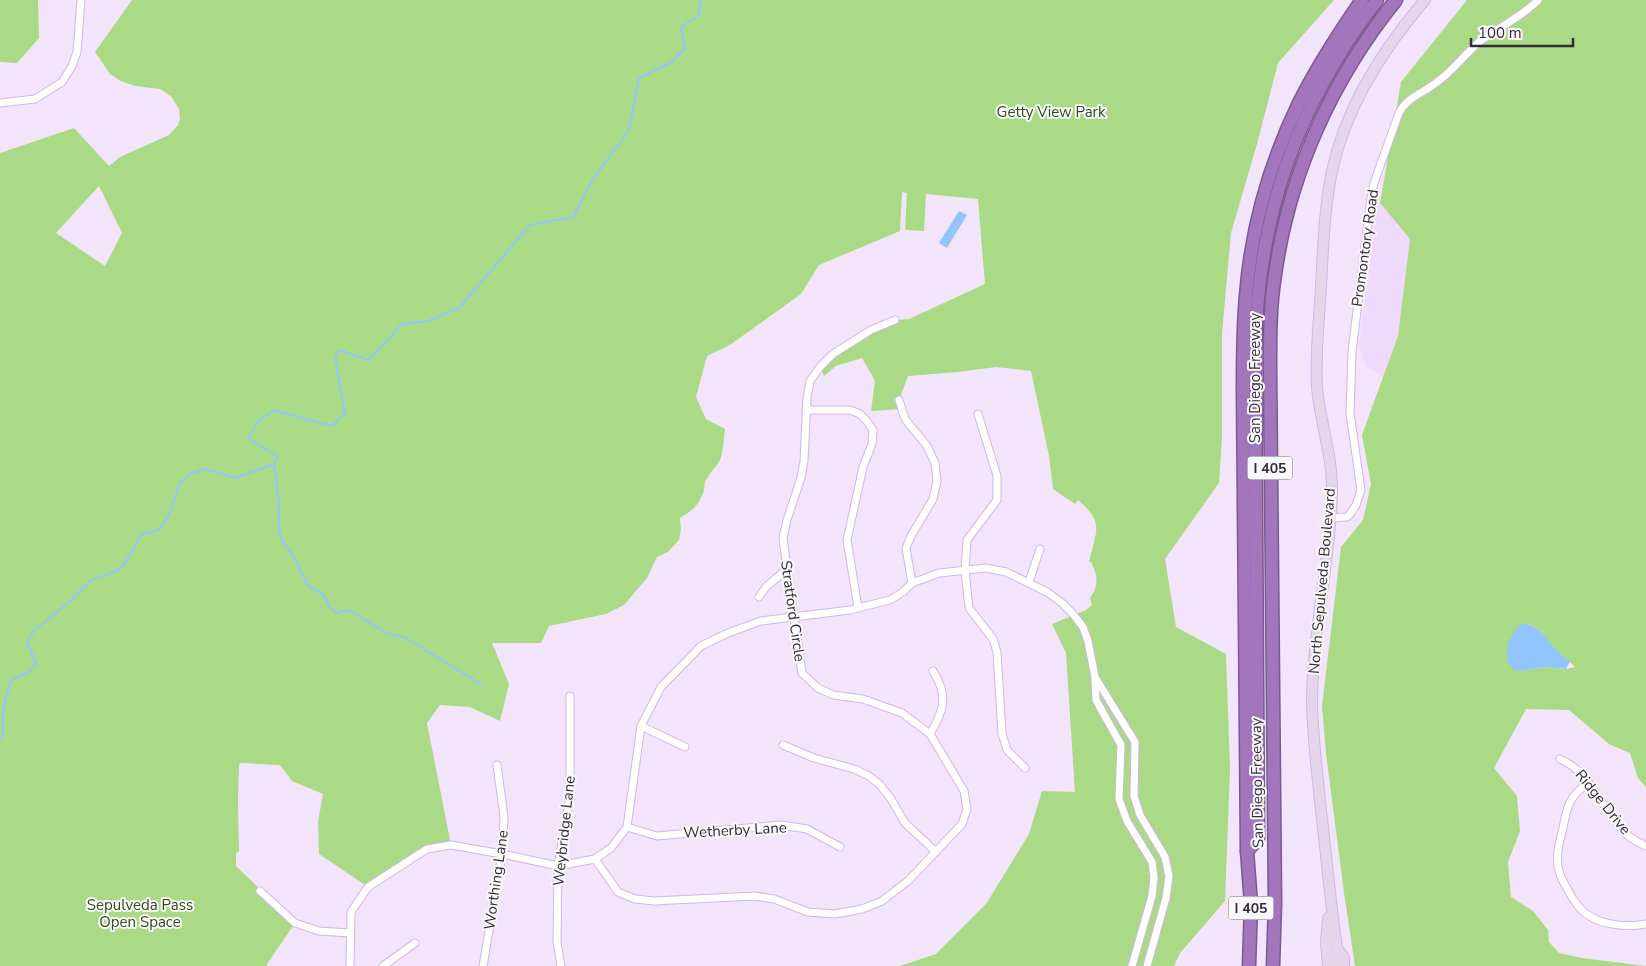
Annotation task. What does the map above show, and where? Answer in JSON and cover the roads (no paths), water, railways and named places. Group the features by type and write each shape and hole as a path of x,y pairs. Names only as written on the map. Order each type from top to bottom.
{"highway":[{"name":"San Diego Freeway","path":"1250,966 1251,904 1247,851 1243,343 1249,265 1264,195 1298,104 1322,59 1362,0"},
{"path":"1247,851 1258,838 1255,354 1260,272 1271,216 1295,143 1318,90 1352,32 1377,0"},
{"path":"1266,966 1267,804 1262,351 1265,291 1280,211 1301,147 1332,79 1351,48 1386,0"},
{"name":"San Diego Freeway","path":"1273,966 1275,903 1270,366 1271,305 1274,276 1285,219 1311,141 1346,71 1372,31 1396,0"}],"main road":[{"name":"North Sepulveda Boulevard","path":"1335,966 1334,961 1337,948 1313,730 1312,698 1314,662 1332,494 1330,461 1317,374 1324,231 1332,172 1349,117 1366,81 1396,36 1425,0"},
{"path":"1328,966 1326,942 1330,895"},
{"name":"North Sepulveda Boulevard","path":"1337,948 1344,958 1344,966"}],"street":[{"path":"0,103 35,99 62,82 72,66 77,52 81,0"},
{"name":"Promontory Road","path":"1330,518 1347,517 1356,505 1361,490 1350,413 1352,351 1371,198 1374,183 1398,113 1402,106 1449,73 1480,41 1520,16 1538,0"},
{"name":"Stratford Circle","path":"595,859 618,892 635,899 654,901 755,896 774,899 808,912 835,914 862,910 882,901 909,880 962,824 967,809 964,791 930,734 902,713 863,699 833,695 818,688 802,672 787,569 783,538 804,461 806,410 810,381 833,354 871,330 895,320"},
{"path":"899,400 905,419 927,446 936,463 933,499 910,536 906,548 912,583"},
{"path":"806,410 850,410 860,414 872,430 873,437 863,467 847,540 858,607"},
{"path":"978,414 997,476 997,500 967,540 965,570 969,608 993,639 996,652 1002,734 1007,750 1025,768"},
{"path":"1029,582 1040,549"},
{"path":"350,966 351,912 368,887 427,849 451,845 558,866 595,859 611,848 627,827 641,726 662,687 701,646 728,633 761,621 850,610 890,600 903,592 912,583 939,573 986,568 1006,572 1029,582 1062,603 1083,627 1088,641 1095,677 1096,700 1121,746 1119,799 1127,821 1152,862 1154,877 1152,896 1132,966"},
{"path":"759,597 766,587 787,569"},
{"path":"930,734 941,715 943,703 941,684 933,671"},
{"path":"1095,677 1135,742 1134,796 1140,815 1165,857 1169,876 1166,898 1147,966"},
{"name":"Weybridge Lane","path":"560,966 557,942 558,866 570,796 570,696"},
{"path":"641,726 685,746"},
{"path":"783,745 814,758 854,769 869,776 880,785 891,799 905,823 936,852"},
{"name":"Ridge Drive","path":"1560,759 1574,766 1624,832 1630,838 1646,846"},
{"name":"Worthing Lane","path":"482,966 502,854 504,817 497,765"},
{"path":"1588,783 1572,796 1567,808 1558,855 1558,869 1562,880 1579,907 1591,917 1626,926 1646,924"},
{"name":"Wetherby Lane","path":"627,827 657,836 781,825 807,829 840,847"},
{"path":"260,891 295,924 318,932 350,932"},
{"path":"383,966 415,944"}],"water":[{"path":"959,211 967,215 947,248 939,243"},
{"path":"1526,623 1541,632 1570,661 1566,669 1546,667 1520,671 1514,670 1508,663 1508,642 1519,625"}],"waterway":[{"path":"0,737 3,736 3,711 10,681 29,672 36,663 27,642 34,631 68,603 90,581 116,571 124,565 141,535 160,529 169,515 180,483 190,474 205,469 235,478 274,464 278,457 248,438 256,424 273,410 332,426 345,413 335,357 340,350 369,360 402,324 428,321 459,308 530,225 573,217 592,181 629,130 639,78 672,62 685,48 681,27 699,15 701,0"},
{"path":"274,464 280,537 294,557 308,586 323,594 330,608 336,613 348,610 389,634 404,637 481,684"}],"park label":[{"name":"Getty View Park","path":"1051,112"},
{"name":"Sepulveda Pass Open Space","path":"140,914"}]}
